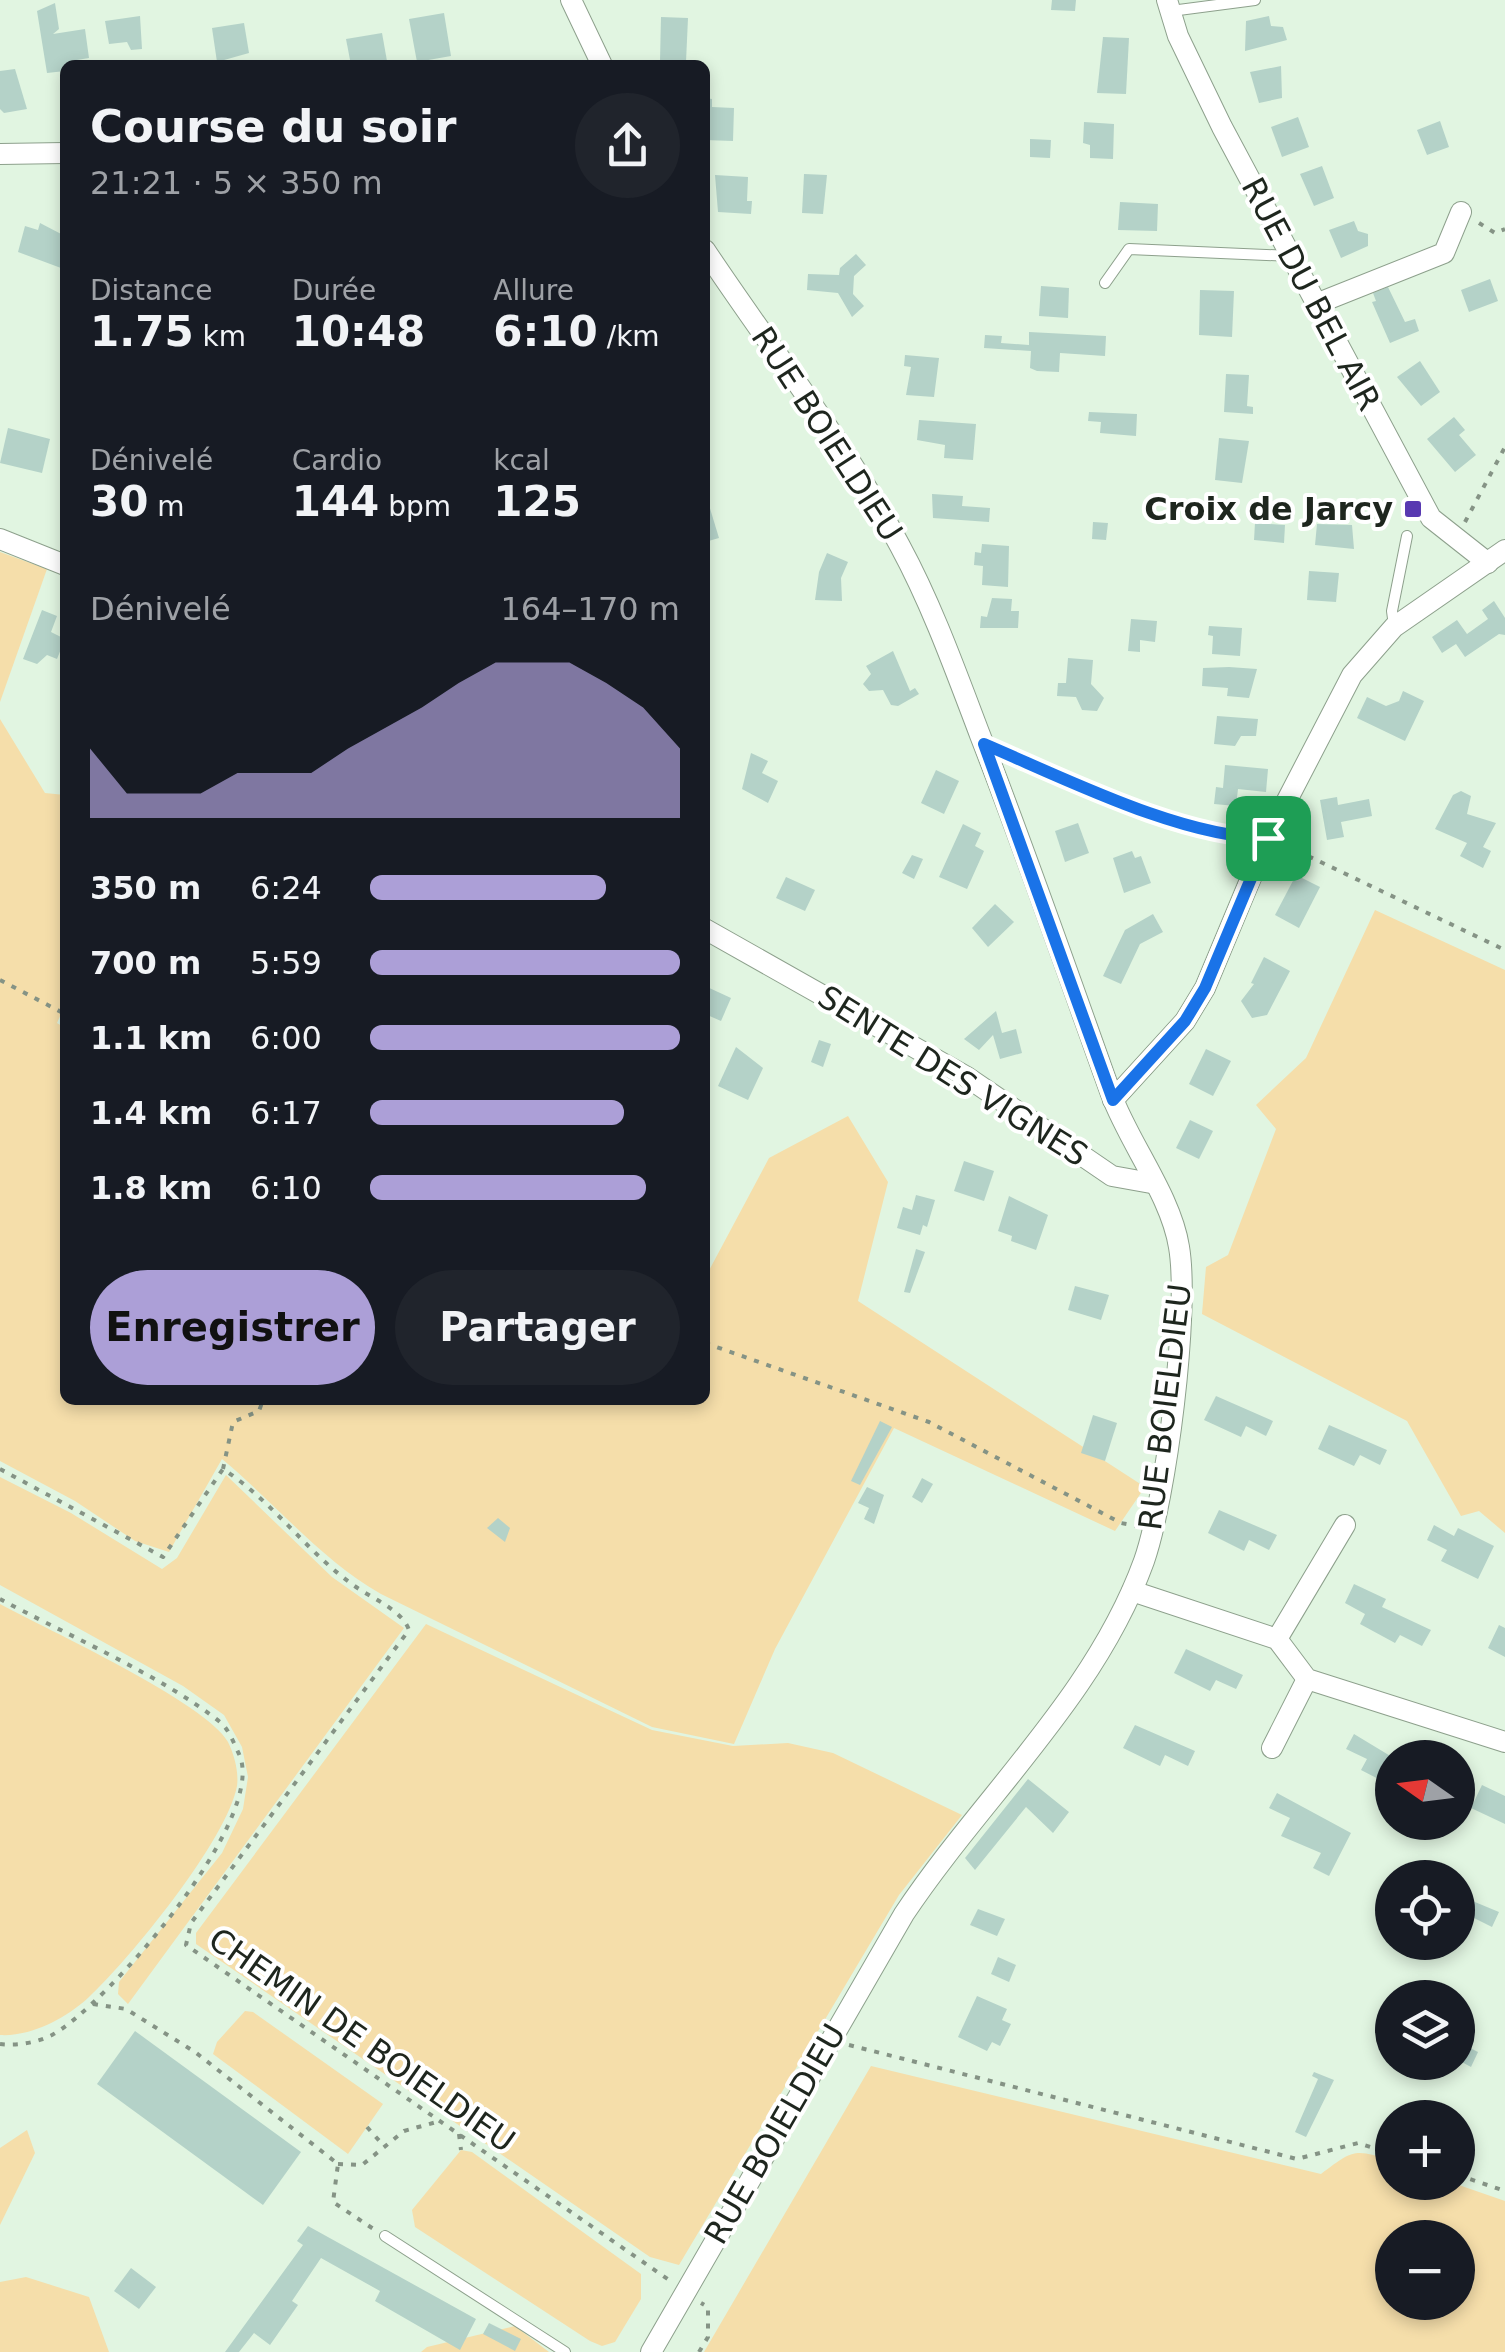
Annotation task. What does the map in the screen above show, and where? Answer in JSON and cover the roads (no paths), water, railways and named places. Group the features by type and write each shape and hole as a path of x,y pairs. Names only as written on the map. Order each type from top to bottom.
{"street":[{"path":"572,0 600,60"},
{"name":"RUE DU BEL AIR","path":"1168,6 1222,127 1430,518 1452,538 1496,557"},
{"path":"0,154 60,152"},
{"path":"1316,304 1444,253 1461,212"},
{"name":"RUE BOIELDIEU","path":"650,2352 830,2038 934,1869 1008,1781 1096,1656 1132,1591 1153,1529 1176,1360 1181,1261 1175,1227 1113,1100 984,744 903,550 869,491 710,257"},
{"path":"0,539 60,563"},
{"path":"1113,1100 1185,1021 1205,988 1268,838 1352,675 1394,627 1496,557"},
{"name":"SENTE DES VIGNES","path":"710,932 967,1078 1112,1176 1152,1183"},
{"path":"1278,1639 1345,1525"},
{"path":"1132,1591 1278,1639 1307,1679 1505,1742"},
{"path":"1272,1748 1307,1679"}],"lane":[{"path":"1168,6 1255,0"},
{"path":"1105,283 1128,249 1292,256"},
{"path":"1394,627 1392,611 1407,536"},
{"path":"385,2236 565,2352"}],"place":[{"name":"Croix de Jarcy","path":"1413,509"}]}
